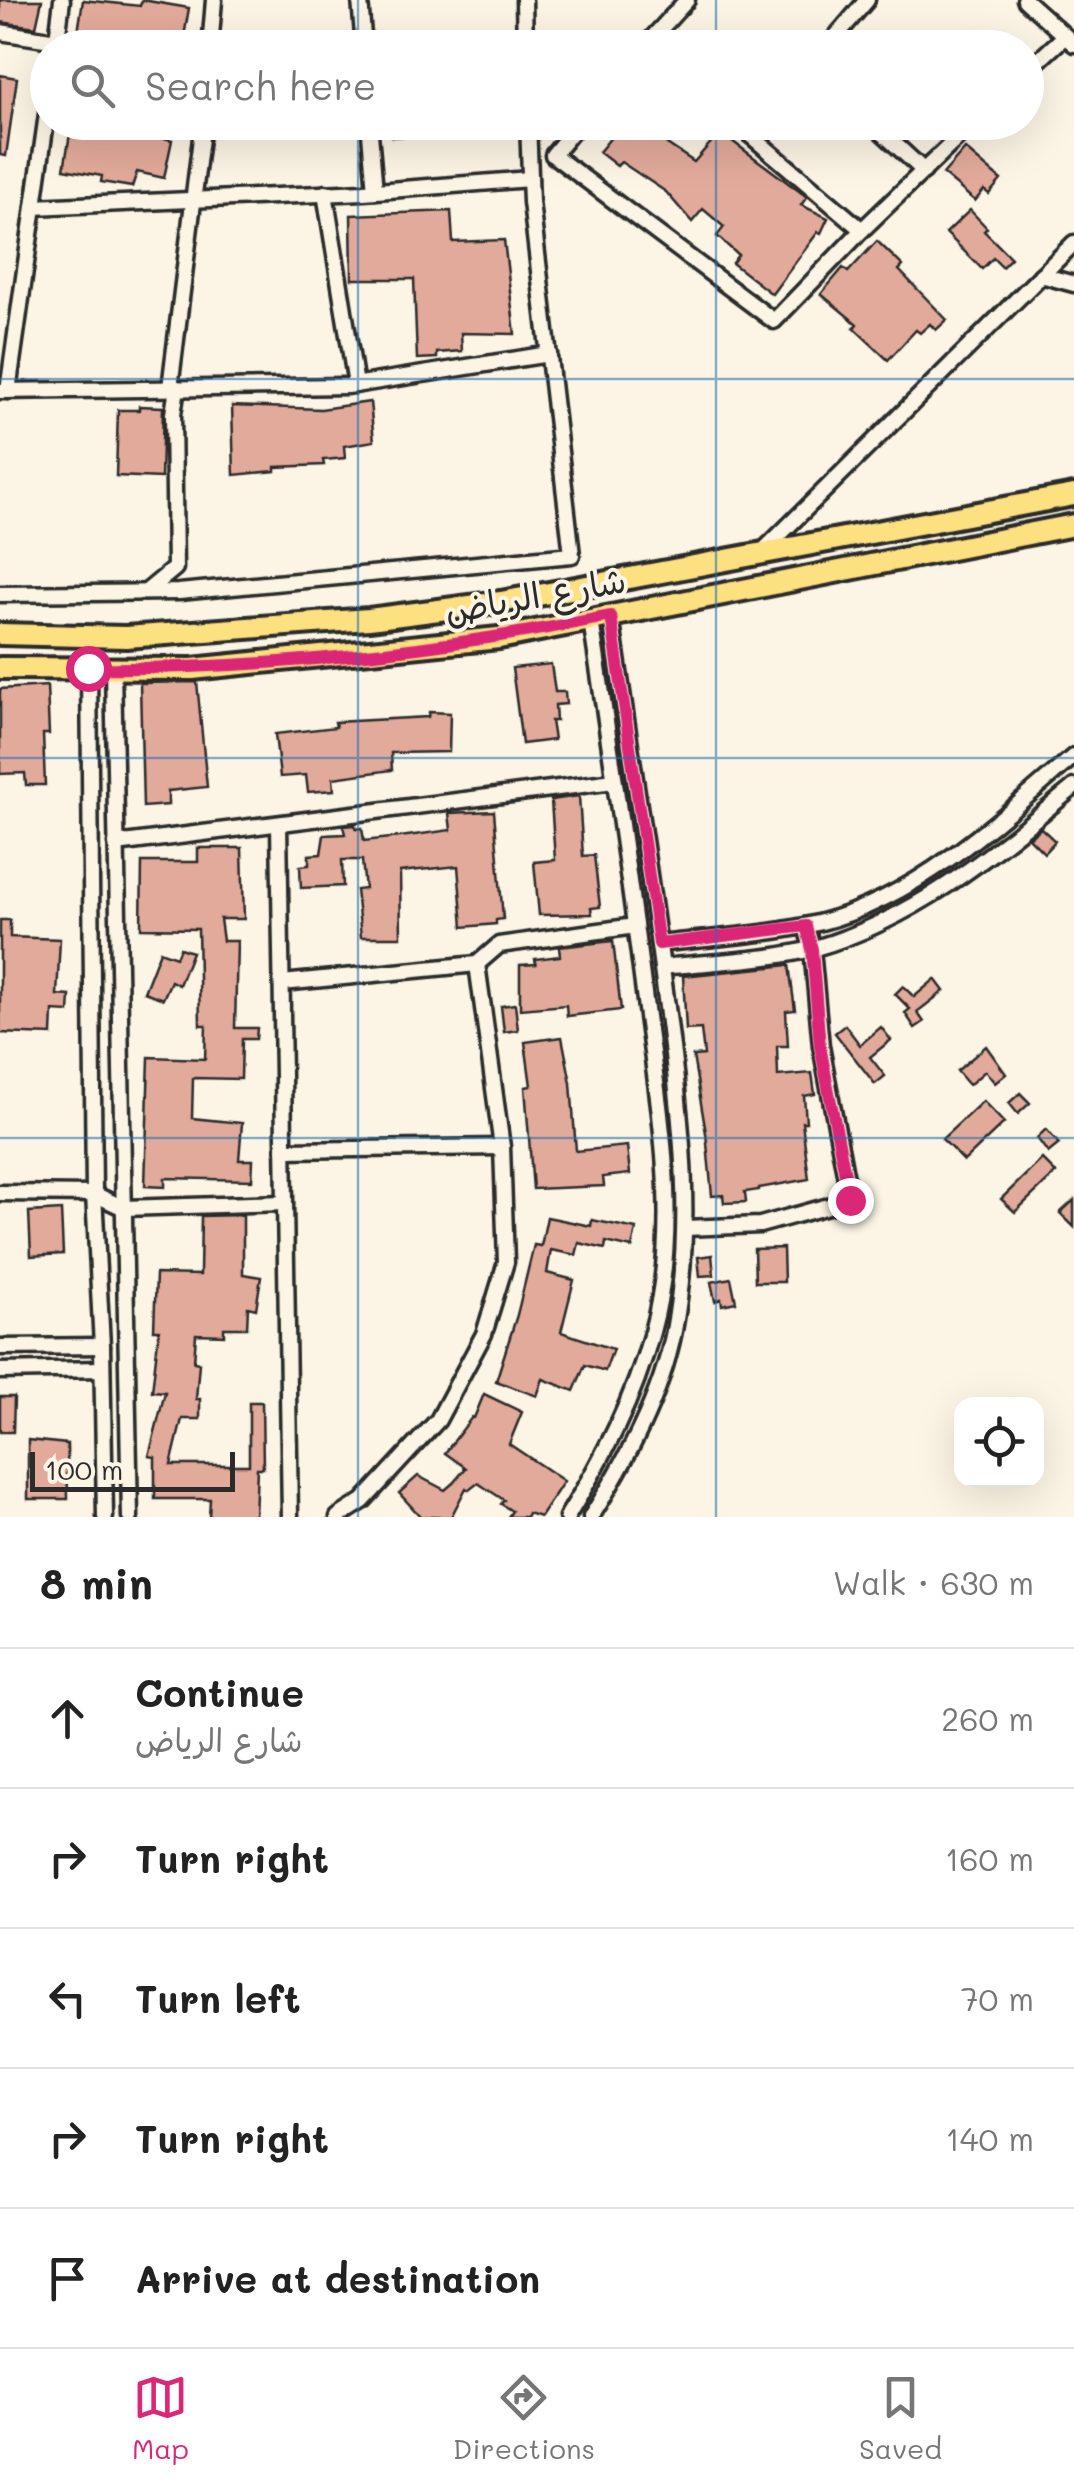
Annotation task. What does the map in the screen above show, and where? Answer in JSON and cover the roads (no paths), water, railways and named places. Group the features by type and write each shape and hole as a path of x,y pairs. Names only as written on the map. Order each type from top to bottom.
{"main road":[{"name":"شارع الرياض","path":"0,634 126,637 369,619 502,602 1074,495"},
{"name":"شارع الرياض","path":"0,668 192,668 499,638 1074,525"}],"street":[{"path":"58,30 62,0"},
{"path":"212,30 214,0"},
{"path":"360,0 362,30"},
{"path":"524,0 525,30"},
{"path":"659,30 687,0"},
{"path":"841,30 867,0"},
{"path":"1025,0 1069,40 1044,59"},
{"path":"0,32 30,38"},
{"path":"43,140 4,390 356,385 549,354"},
{"path":"146,592 174,568 172,414 201,140"},
{"path":"371,140 375,191"},
{"path":"0,594 198,590 572,554 529,140"},
{"path":"566,140 553,156 774,321 956,140"},
{"path":"756,140 862,230"},
{"path":"890,140 924,171"},
{"path":"34,207 325,194 530,179"},
{"path":"325,194 356,385"},
{"path":"760,554 1074,243"},
{"path":"1041,276 1074,284"},
{"path":"567,1517 604,1456 631,1395 653,1330 666,1206 659,1109 614,781 601,618"},
{"path":"591,1517 623,1465 673,1334 686,1228 679,1107 659,944 601,618"},
{"path":"88,668 94,1194 105,1517"},
{"path":"113,668 130,1517"},
{"path":"659,944 806,926 876,902 937,866 1074,756"},
{"path":"116,844 614,781"},
{"path":"662,968 812,949 885,923 950,886 1074,786"},
{"path":"279,824 290,1517"},
{"path":"282,983 477,964 499,945 635,926"},
{"path":"686,1228 760,1225 850,1200 820,1046 812,949 806,926"},
{"path":"338,1517 363,1501 438,1420 484,1334 506,1262 502,1147 477,964"},
{"path":"284,1150 502,1147"},
{"path":"0,1193 94,1194 124,1208 285,1203"},
{"path":"0,1348 102,1346"},
{"path":"0,1371 102,1369"}]}
